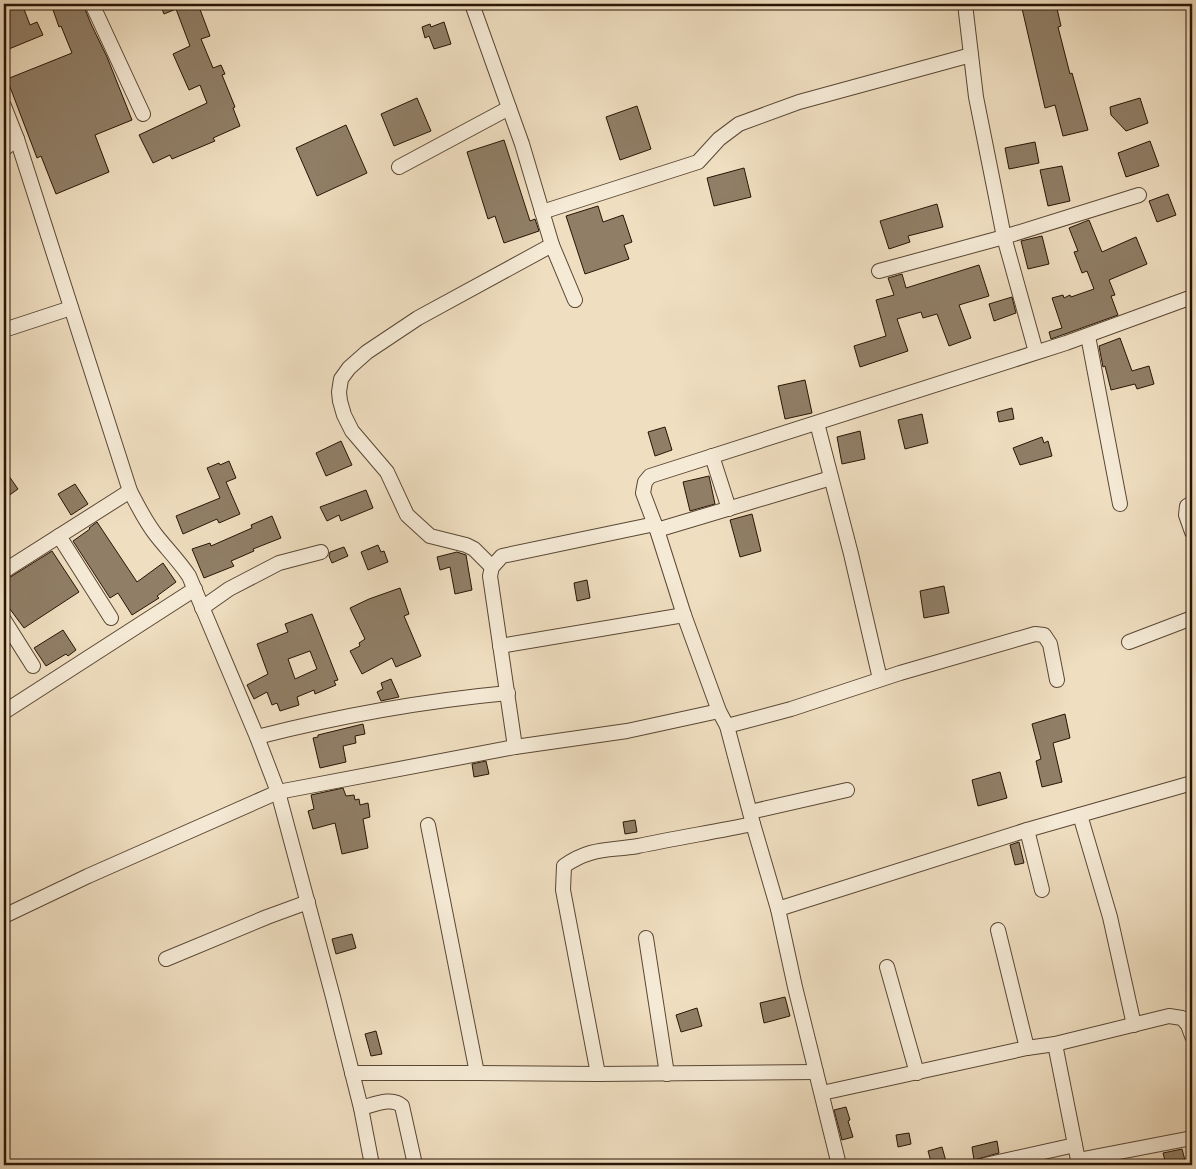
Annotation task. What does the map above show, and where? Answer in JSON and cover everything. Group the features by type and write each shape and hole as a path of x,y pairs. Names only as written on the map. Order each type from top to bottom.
{"street":[{"path":"92,4 143,114"},
{"path":"472,4 536,189 552,245 575,300"},
{"path":"965,4 976,97 1004,237 1036,352"},
{"path":"542,212 698,162 719,139 739,124 799,102 970,55"},
{"path":"4,106 17,139 130,490 142,515 156,536 181,564 195,589 278,792 361,1108 372,1165"},
{"path":"399,167 509,108"},
{"path":"4,150 17,139"},
{"path":"879,271 1004,237 1139,195"},
{"path":"492,567 474,549 466,545 430,536 407,515 387,472 352,431 344,415 339,392 341,380 350,368 367,352 418,318 552,245"},
{"path":"839,1165 778,909 751,818 727,726 684,615 643,493 645,482 650,476 1088,336 1192,297"},
{"path":"4,330 71,308"},
{"path":"1088,336 1120,504"},
{"path":"817,423 880,679"},
{"path":"712,456 729,508"},
{"path":"515,746 490,576 492,567 502,556 656,527 831,478"},
{"path":"4,571 130,490"},
{"path":"1192,503 1187,506 1186,510 1192,532"},
{"path":"59,536 111,618"},
{"path":"202,608 229,589 279,563 321,552"},
{"path":"4,712 195,589"},
{"path":"500,646 684,615"},
{"path":"1128,642 1192,618"},
{"path":"4,620 33,666"},
{"path":"727,726 791,709 880,679 1035,634 1044,635 1050,644 1057,680"},
{"path":"257,737 316,722 444,699 508,693"},
{"path":"4,916 88,876 278,792 515,746 627,731 720,710"},
{"path":"778,909 1027,830 1192,783"},
{"path":"598,1074 562,890 564,866 577,856 600,850 632,847 751,818 847,790"},
{"path":"1080,815 1110,917 1134,1025"},
{"path":"428,825 476,1072"},
{"path":"1027,830 1042,890"},
{"path":"166,959 308,902"},
{"path":"998,930 1027,1048"},
{"path":"646,938 667,1074"},
{"path":"887,967 917,1073"},
{"path":"822,1093 1027,1048 1055,1044 1170,1016 1182,1018 1188,1025 1192,1036"},
{"path":"1055,1044 1078,1162 1192,1138"},
{"path":"352,1073 667,1074 816,1072"},
{"path":"361,1108 392,1101 398,1102 402,1106 414,1160"},
{"path":"985,1165 1075,1145"}],"building":[{"path":"22,4 30,25 37,22 43,35 4,51 4,10"},
{"path":"51,4 83,4 132,120 95,135 109,172 56,194 41,156 37,158 7,79 72,53 61,26 59,27"},
{"path":"160,4 198,4 210,36 201,39 213,68 221,65 225,74 222,75 235,107 233,108 240,126 213,138 215,141 172,159 170,155 153,163 139,135 207,103 200,85 189,90 173,54 190,46 176,9 164,14"},
{"path":"1021,4 1056,4 1061,26 1058,27 1070,74 1072,73 1088,130 1063,136 1055,105 1045,108"},
{"path":"444,22 451,44 434,49 429,36 425,38 422,27 430,24 431,27"},
{"path":"417,98 431,131 394,146 381,114"},
{"path":"1140,98 1148,123 1126,131 1111,115 1110,107"},
{"path":"637,106 651,149 620,160 606,117"},
{"path":"346,125 367,173 317,196 296,148"},
{"path":"504,140 530,221 535,219 539,231 504,243 495,216 488,219 467,152"},
{"path":"1150,141 1159,166 1126,177 1118,153"},
{"path":"1035,142 1039,163 1009,169 1005,148"},
{"path":"1062,166 1070,201 1048,206 1040,170"},
{"path":"744,168 751,197 714,206 707,178"},
{"path":"1168,194 1176,215 1157,222 1149,201"},
{"path":"937,204 943,227 908,236 910,242 889,249 880,221"},
{"path":"598,206 603,222 623,215 632,242 624,245 629,259 585,274 566,216"},
{"path":"1089,220 1102,252 1136,237 1147,264 1109,280 1115,295 1111,296 1118,315 1051,339 1049,332 1062,328 1052,298 1063,295 1064,298 1070,295 1071,297 1094,289 1087,271 1082,273 1074,252 1078,251 1069,228"},
{"path":"1042,236 1049,264 1028,269 1021,241"},
{"path":"979,265 989,296 959,305 971,338 949,346 937,314 923,318 921,312 897,319 908,351 860,367 854,346 886,336 876,300 894,295 888,278 902,274 906,288"},
{"path":"1012,297 1016,313 994,321 989,304"},
{"path":"1120,338 1132,371 1149,366 1154,384 1137,389 1135,384 1111,390 1105,366 1103,367 1099,346"},
{"path":"805,380 812,413 785,419 778,386"},
{"path":"1012,408 1014,419 999,422 997,412"},
{"path":"922,414 928,443 905,449 898,420"},
{"path":"665,427 672,450 655,456 648,432"},
{"path":"860,431 865,459 842,464 837,437"},
{"path":"1042,437 1044,443 1048,441 1052,456 1020,465 1013,448"},
{"path":"341,441 352,465 326,476 316,453"},
{"path":"229,461 236,478 226,482 240,514 219,523 217,519 183,534 176,516 220,498 207,468"},
{"path":"4,469 18,489 4,499"},
{"path":"709,476 715,504 690,511 683,482"},
{"path":"75,484 88,504 71,515 58,494"},
{"path":"366,490 373,508 341,521 339,515 327,521 320,507"},
{"path":"752,514 761,551 740,557 730,520"},
{"path":"272,516 281,538 253,549 254,551 231,561 234,566 204,578 192,549 210,543 211,546 252,528 251,525"},
{"path":"97,522 137,582 163,563 176,582 157,596 159,598 132,615 118,593 110,598 73,541"},
{"path":"378,545 381,552 384,551 388,562 368,570 361,552"},
{"path":"344,547 348,556 332,563 329,556 330,552"},
{"path":"52,551 79,592 24,628 4,601 4,581"},
{"path":"457,552 466,555 472,590 455,594 450,567 440,570 437,557"},
{"path":"587,580 590,598 577,601 574,583"},
{"path":"944,586 949,613 924,618 920,591"},
{"path":"400,588 409,614 404,616 421,656 396,667 392,658 362,674 350,651 360,646 359,643 365,639 350,608"},
{"path":"312,614 338,680 334,681 336,685 315,694 314,690 297,697 299,705 280,711 277,703 272,705 267,692 254,699 247,685 268,674 257,644 288,632 285,624","holes":["310,651 317,669 295,679 288,659"]},
{"path":"63,630 76,650 68,656 66,654 46,666 34,648"},
{"path":"391,679 399,697 381,701 377,692 383,689 381,683"},
{"path":"1065,714 1070,738 1053,743 1062,782 1042,787 1036,761 1041,759 1032,724"},
{"path":"363,724 365,734 355,736 356,743 343,746 346,762 320,768 313,738 318,737 318,735"},
{"path":"486,761 489,774 474,777 472,764"},
{"path":"1000,772 1007,798 978,806 972,780"},
{"path":"343,788 346,796 354,795 355,800 359,799 360,805 368,803 370,817 363,819 368,848 342,854 335,823 313,829 308,811 314,809 311,795"},
{"path":"635,820 637,832 625,834 623,822"},
{"path":"1019,842 1024,863 1015,865 1010,845"},
{"path":"352,934 356,948 336,954 332,939"},
{"path":"785,997 790,1016 764,1023 760,1003"},
{"path":"697,1008 702,1026 681,1032 676,1015"},
{"path":"376,1031 382,1054 371,1056 365,1034"},
{"path":"846,1107 853,1137 842,1140 834,1110"},
{"path":"909,1133 911,1144 898,1147 896,1135"},
{"path":"997,1141 999,1153 974,1160 972,1147"},
{"path":"942,1147 947,1165 932,1165 928,1151"},
{"path":"1182,1149 1186,1164 1166,1165 1163,1153"}]}
